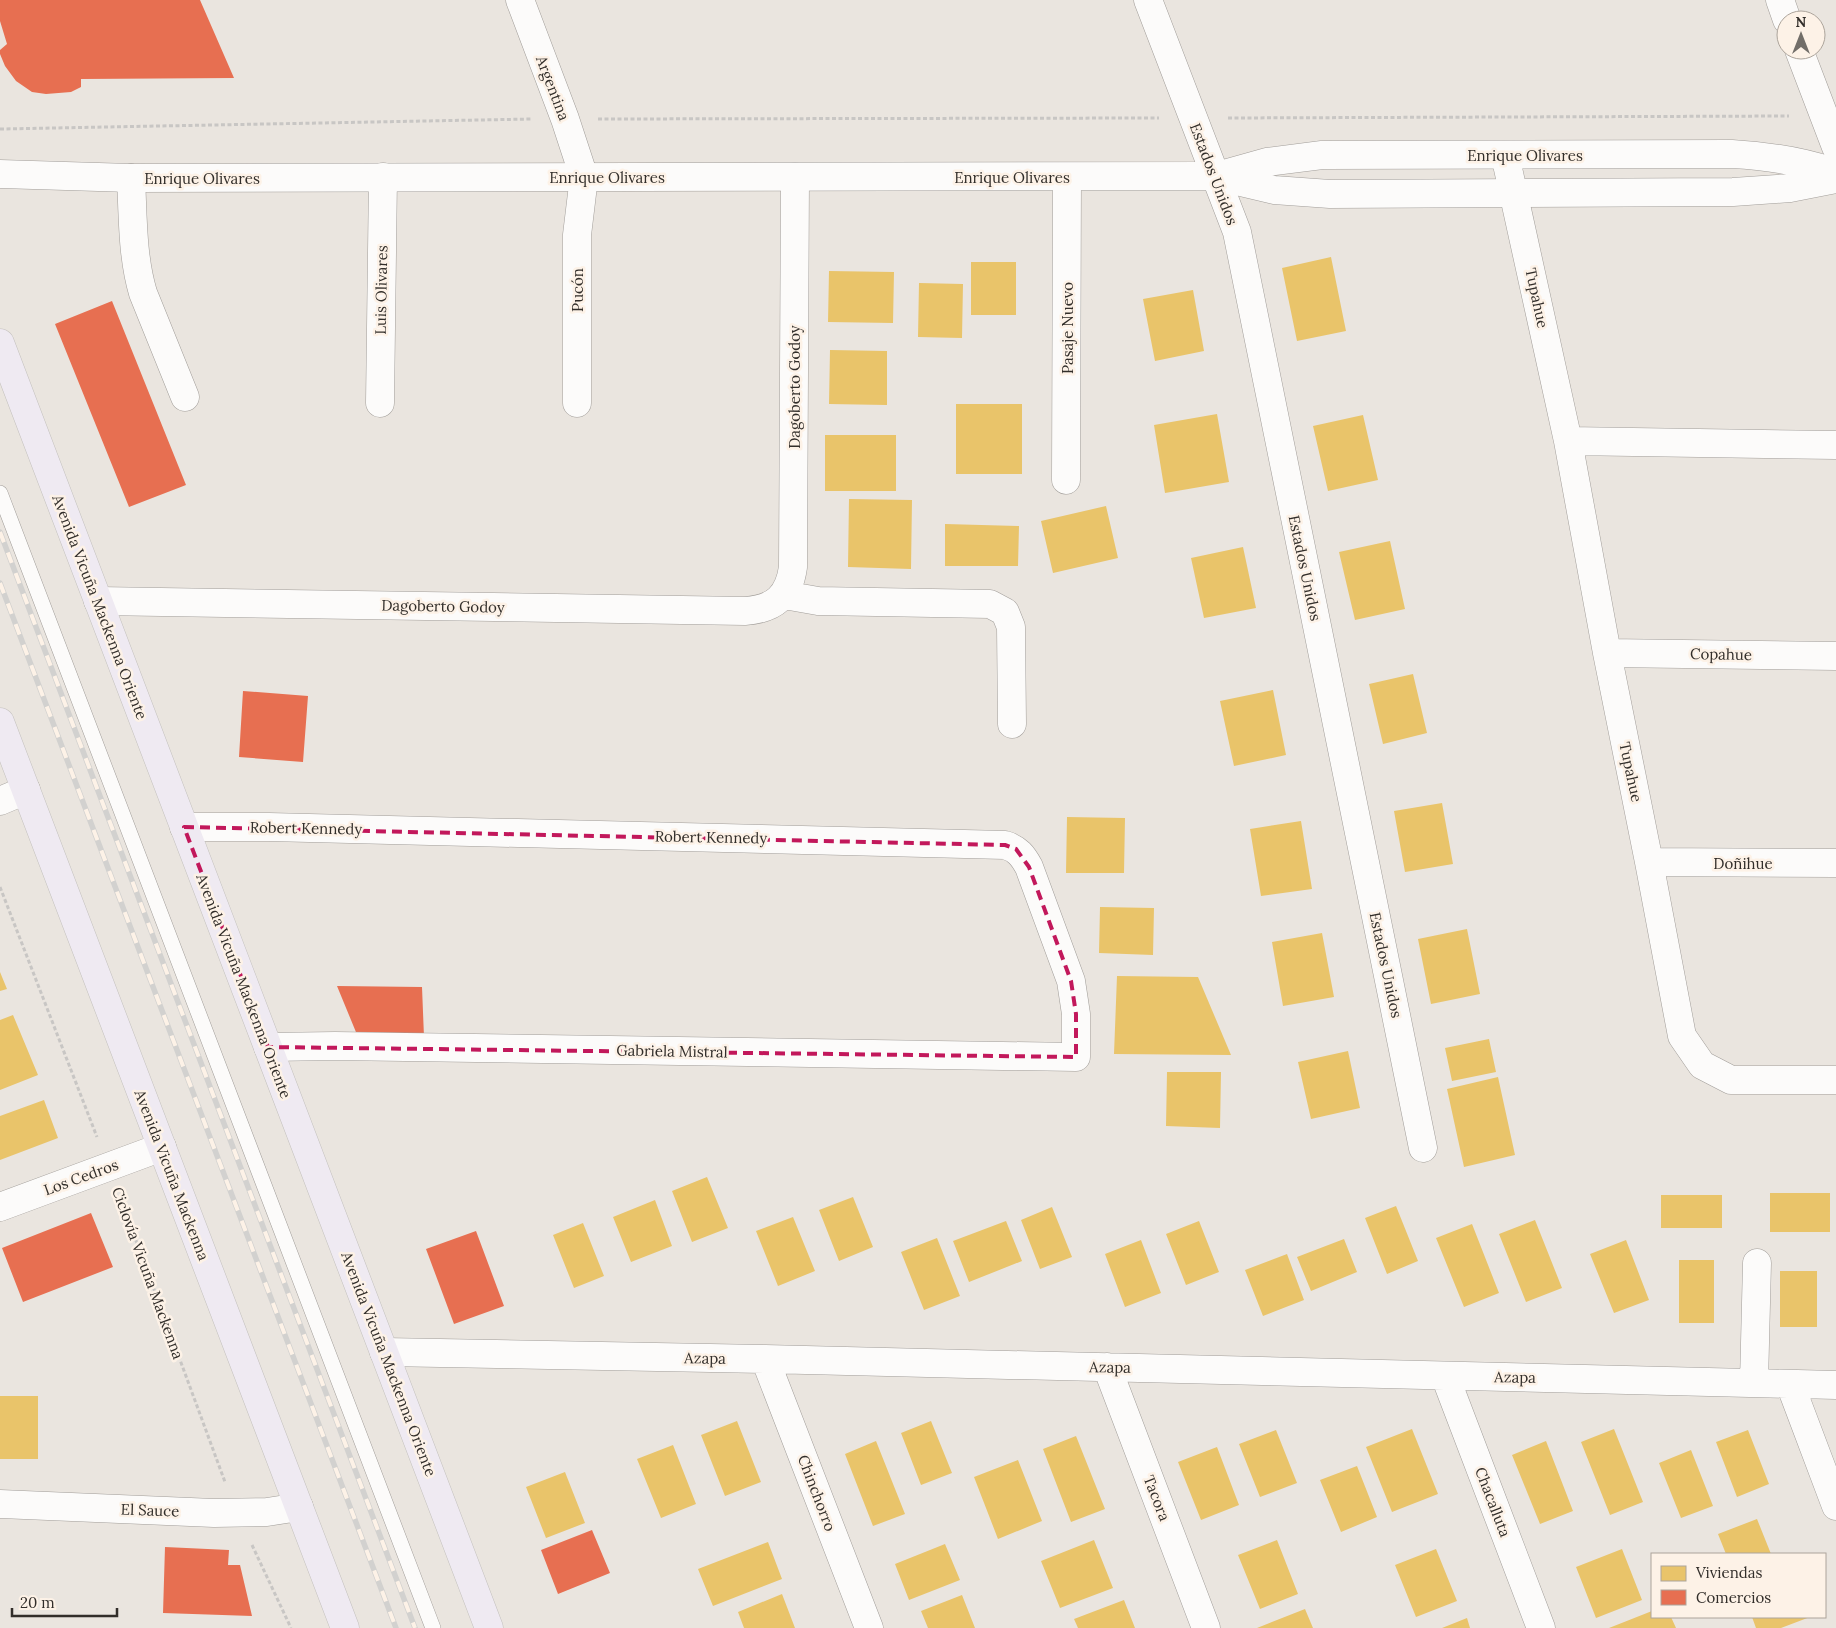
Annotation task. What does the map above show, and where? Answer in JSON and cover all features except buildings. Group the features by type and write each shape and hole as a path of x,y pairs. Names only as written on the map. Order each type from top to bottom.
{"main road":[{"name":"Avenida Vicuña Mackenna Oriente","path":"0,343 489,1628"},
{"name":"Avenida Vicuña Mackenna","path":"0,722 345,1628"}],"street":[{"name":"Argentina","path":"520,0 565,118 584,177"},
{"name":"Estados Unidos","path":"1148,0 1236,232 1423,1148"},
{"path":"1803,60 1836,147"},
{"name":"Enrique Olivares","path":"1215,176 1267,162 1322,155 1732,154 1787,160 1836,172"},
{"name":"Tupahue","path":"1505,155 1568,441 1607,653 1650,862 1682,1036 1702,1065 1731,1080 1836,1080"},
{"name":"Enrique Olivares","path":"0,174 131,178 1215,176 1274,190 1330,194 1762,191 1790,188 1836,179"},
{"name":"Luis Olivares","path":"380,403 383,177"},
{"name":"Pucón","path":"577,403 577,235 584,177"},
{"name":"Dagoberto Godoy","path":"98,601 745,611 760,610 773,604 784,595 791,582 793,567 795,177"},
{"name":"Pasaje Nuevo","path":"1066,480 1067,177"},
{"path":"131,178 135,257 142,293 185,397"},
{"path":"1568,441 1836,445"},
{"path":"784,595 818,601 990,604 998,607 1005,612 1011,627 1012,724"},
{"name":"Copahue","path":"1607,653 1836,656"},
{"path":"0,801 26,790"},
{"name":"Robert Kennedy","path":"184,827 269,826 1006,845 1016,849 1024,857 1029,867 1071,981 1076,1014 1076,1057"},
{"name":"Doñihue","path":"1650,862 1836,863"},
{"name":"Gabriela Mistral","path":"268,1047 335,1046 1076,1057"},
{"name":"Los Cedros","path":"0,1207 162,1147"},
{"path":"1754,1383 1757,1263"},
{"name":"Azapa","path":"384,1352 765,1359 1836,1385"},
{"name":"Chinchorro","path":"765,1359 869,1628"},
{"name":"Tacora","path":"1107,1367 1206,1628"},
{"name":"Chacalluta","path":"1445,1376 1541,1628"},
{"path":"1790,1384 1836,1506"},
{"name":"El Sauce","path":"0,1504 237,1513 267,1512 299,1507"}],"lane":[{"path":"0,494 433,1628"}],"path":[{"path":"0,129 565,118 1824,116"},
{"name":"Ciclovía Vicuña Mackenna","path":"0,887 108,1166 237,1513 291,1628"}],"highlighted area":[{"path":"184,827 1005,845 1016,849 1029,867 1071,981 1076,1014 1076,1057 268,1047"}],"railway":[{"path":"0,532 415,1628"},
{"path":"0,583 396,1628"}]}
